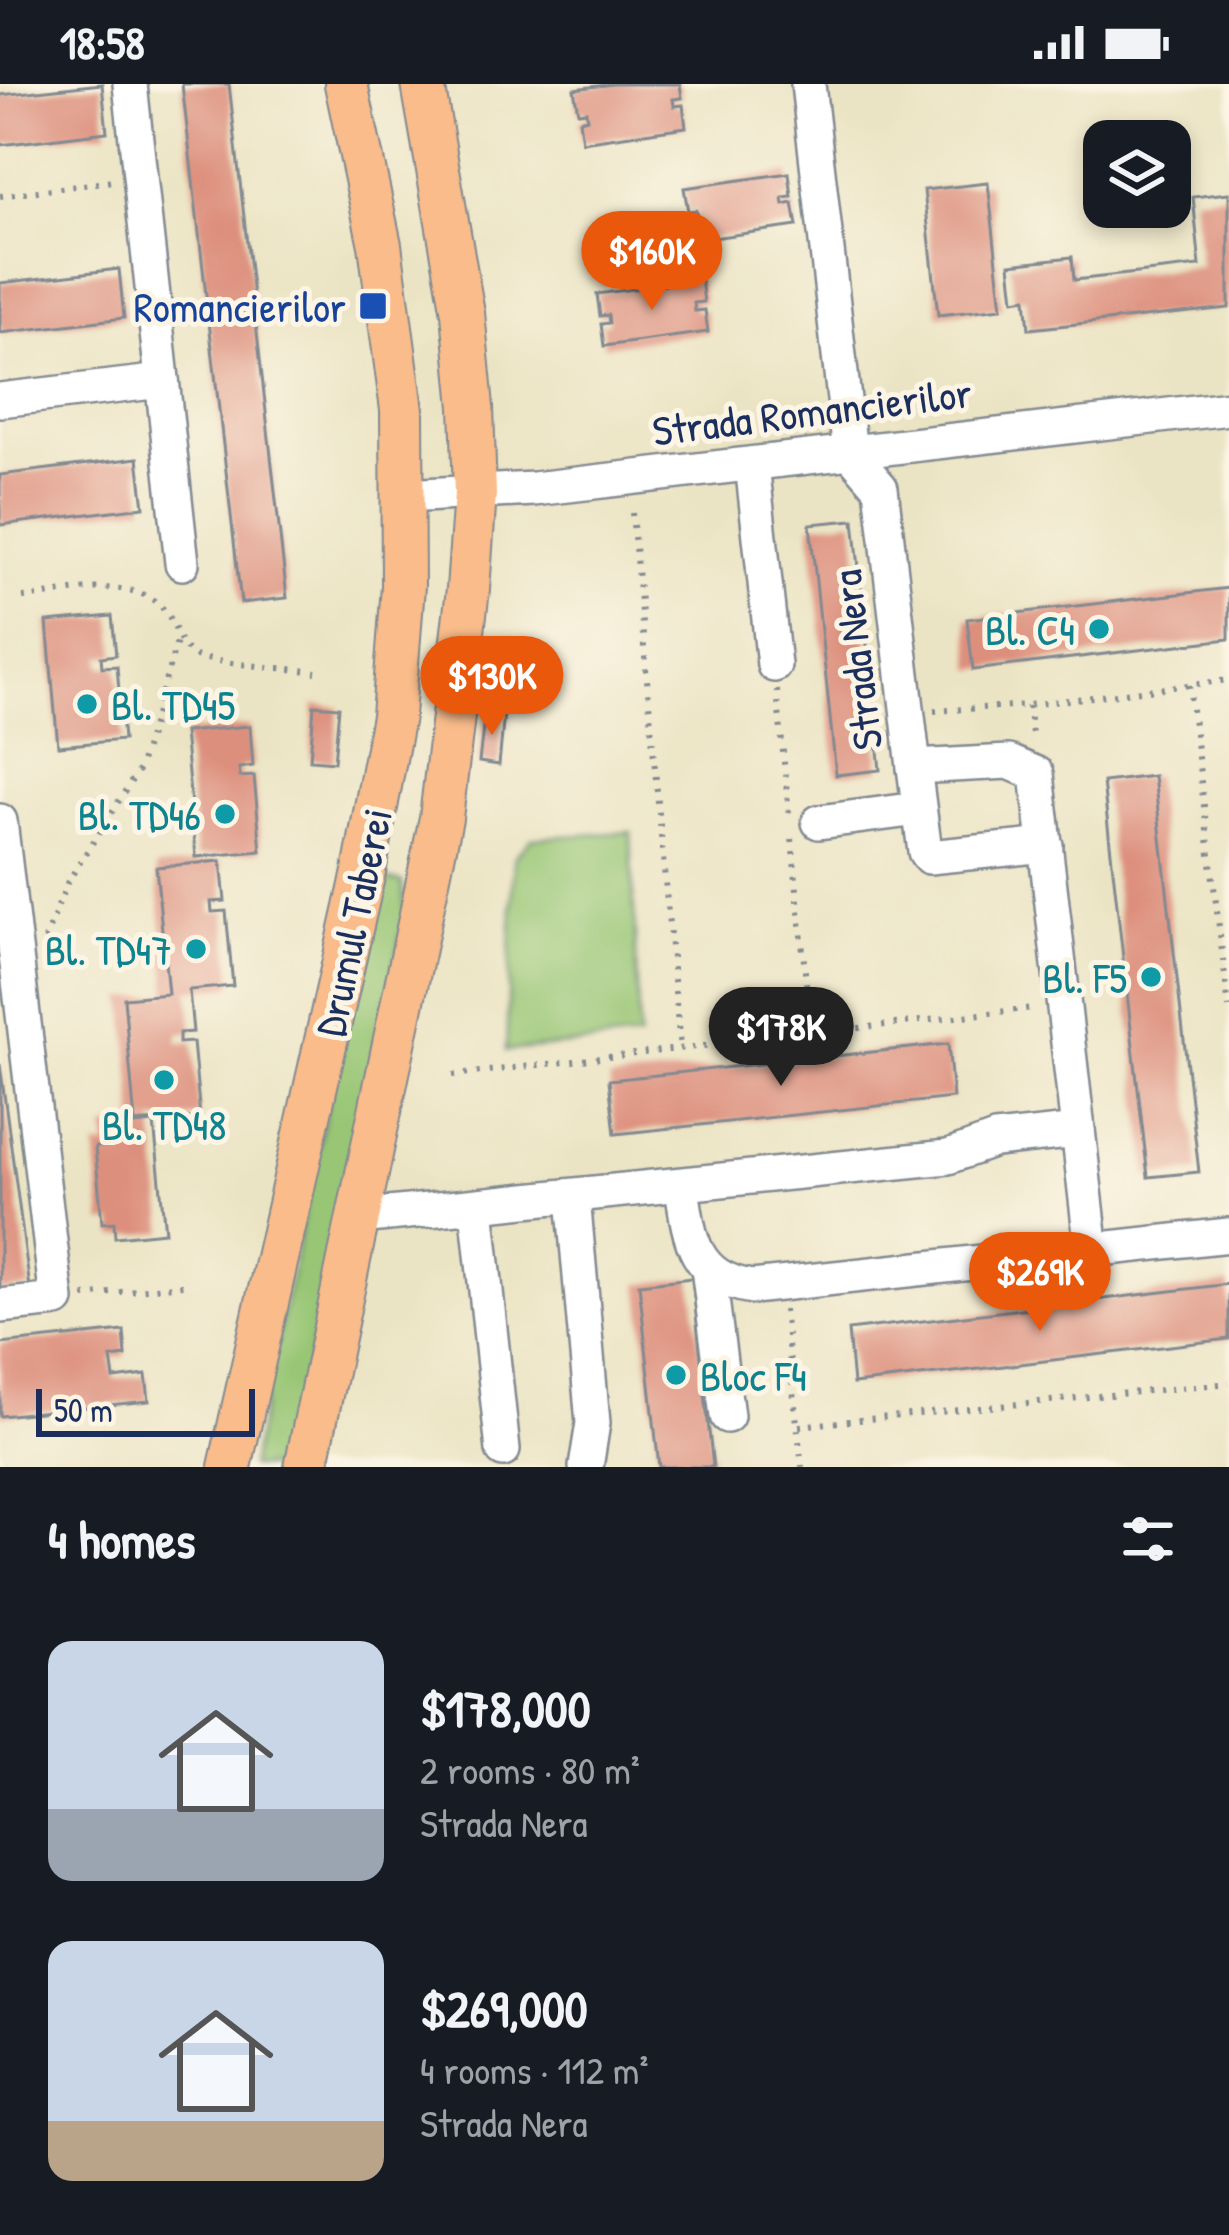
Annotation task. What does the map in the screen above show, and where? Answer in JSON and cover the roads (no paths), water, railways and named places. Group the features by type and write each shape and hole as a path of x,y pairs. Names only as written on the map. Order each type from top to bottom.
{"main road":[{"name":"Drumul Taberei","path":"230,1467 364,872 393,716 403,586 402,410 393,330 346,84"},
{"name":"Drumul Taberei","path":"306,1467 429,880 461,673 475,494 463,313 423,84"},
{"path":"364,872 390,858 407,861 429,880"}],"street":[{"path":"130,84 182,562"},
{"path":"808,84 850,452"},
{"path":"0,400 162,381"},
{"name":"Strada Romancierilor","path":"405,496 475,494 1229,408"},
{"name":"Strada Nera","path":"850,452 881,488 914,767 1009,762 1037,774 1092,1251"},
{"path":"752,464 774,665"},
{"path":"914,767 929,857 1046,844"},
{"path":"800,824 918,809"},
{"path":"0,821 57,1300 0,1306"},
{"path":"359,1217 949,1157 994,1140 1078,1131"},
{"path":"682,1187 694,1252 731,1284 782,1286 1229,1235"},
{"path":"573,1197 593,1423 586,1467"},
{"path":"477,1207 502,1450"},
{"path":"708,1268 727,1416"}],"place":[{"name":"Romancierilor","path":"373,306"},
{"name":"Bl. C4","path":"1099,629"},
{"name":"Bl. TD45","path":"87,704"},
{"name":"Bl. TD46","path":"225,814"},
{"name":"Bl. TD47","path":"196,949"},
{"name":"Bl. F5","path":"1151,977"},
{"name":"Bl. TD48","path":"164,1080"},
{"name":"Bloc F4","path":"676,1375"}]}
